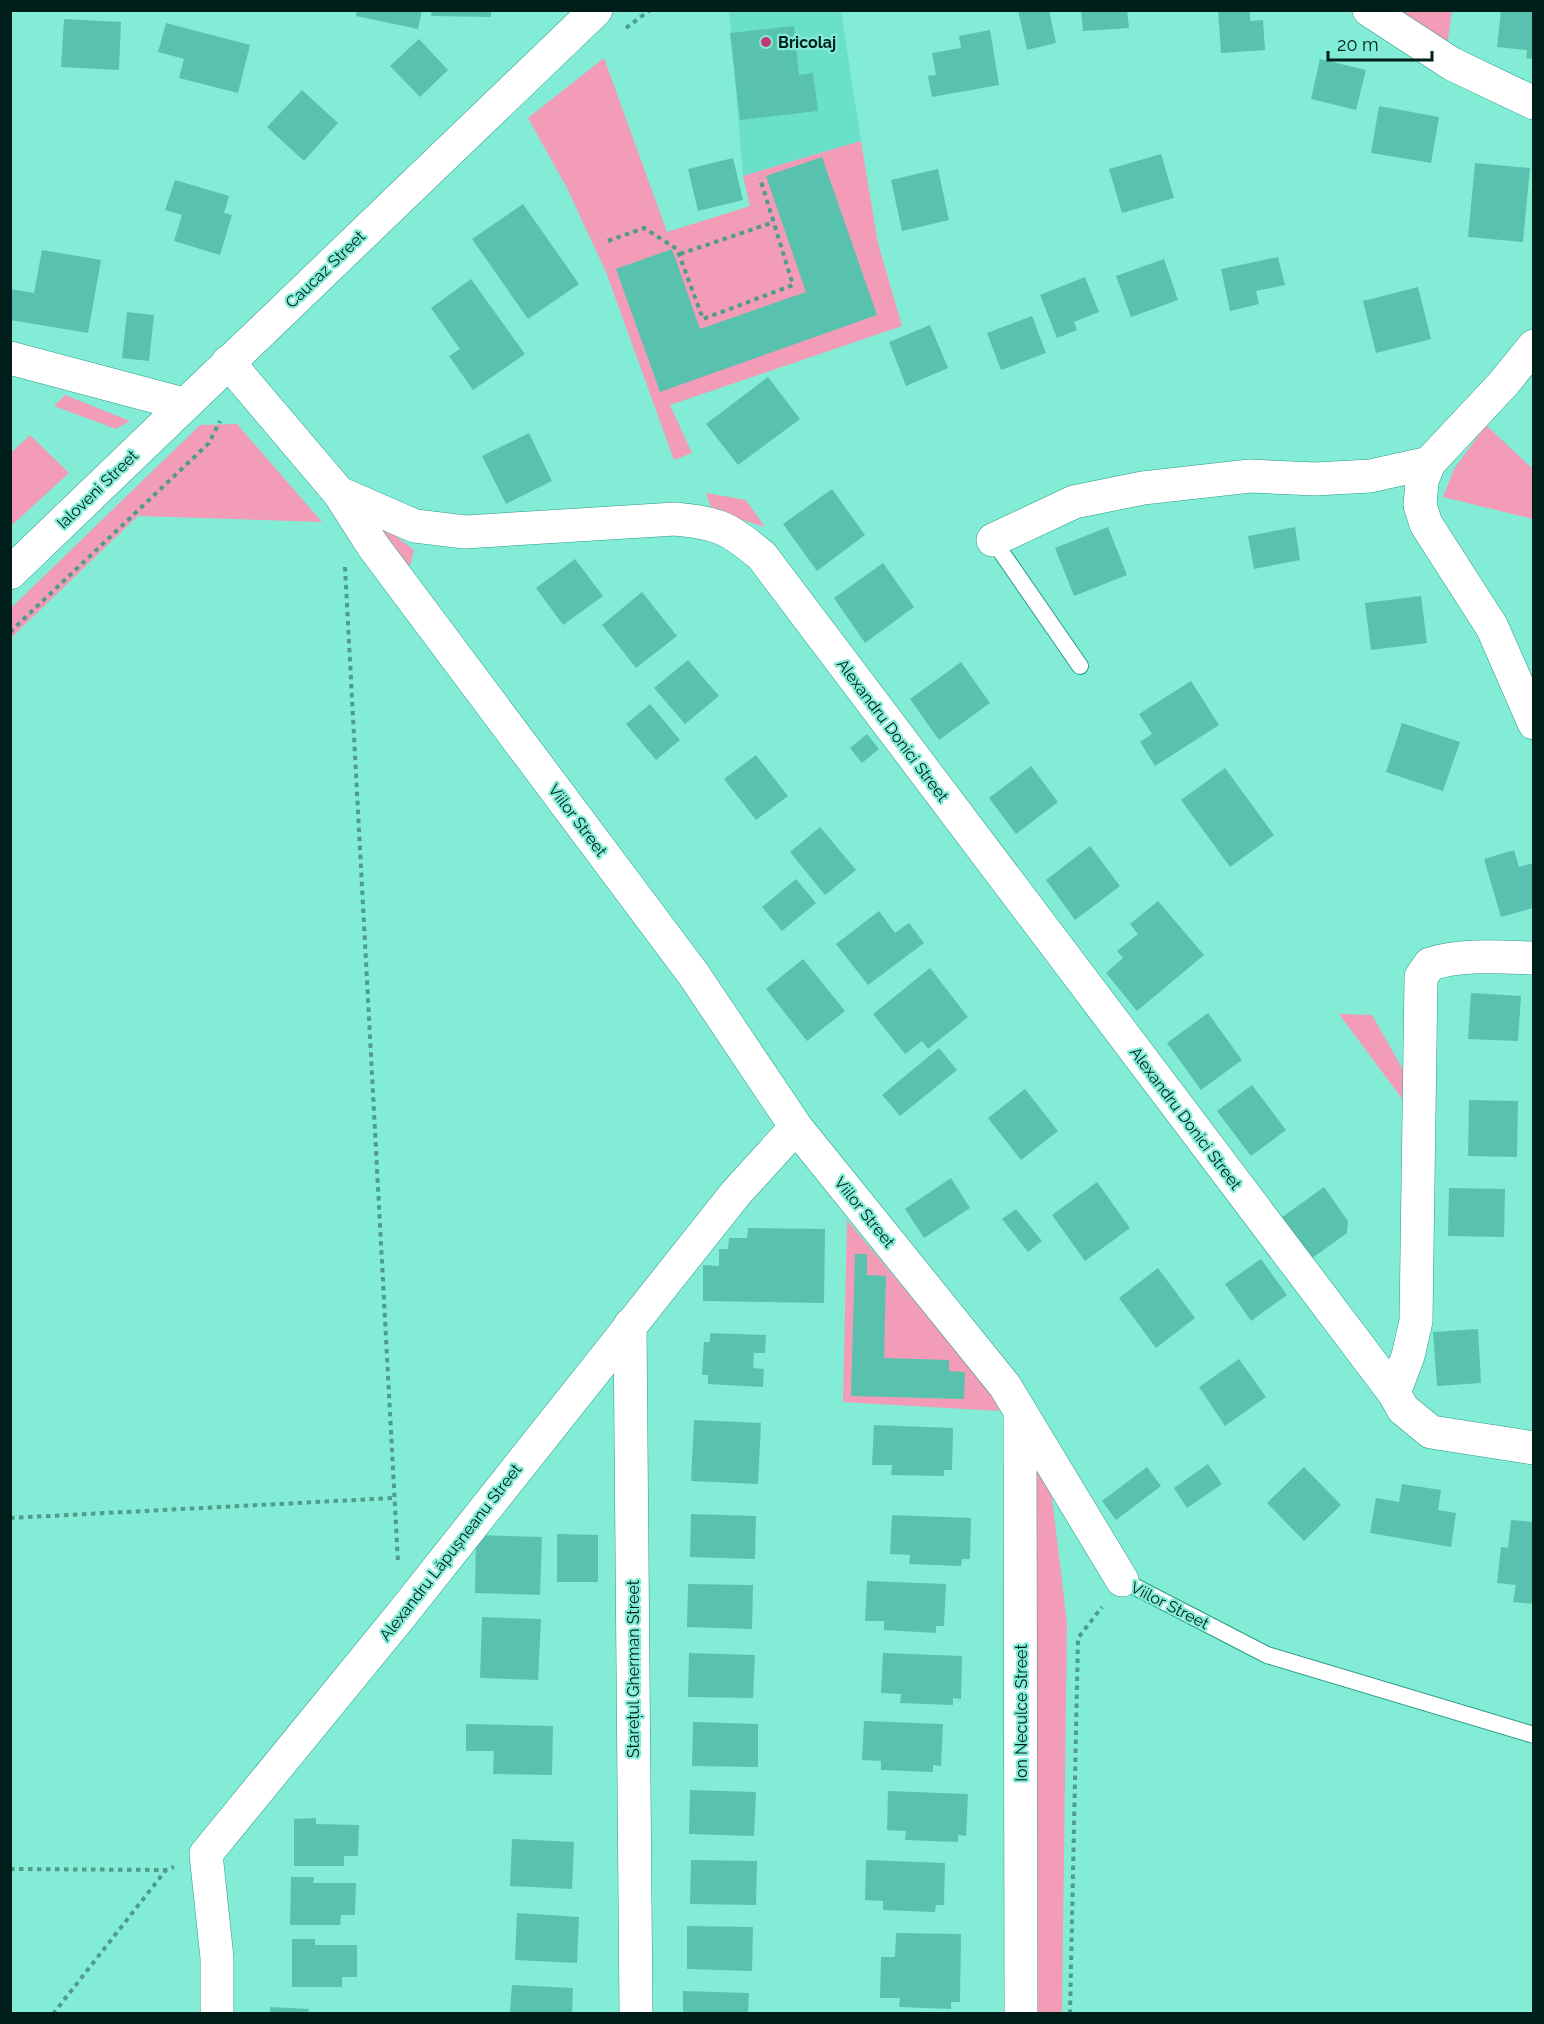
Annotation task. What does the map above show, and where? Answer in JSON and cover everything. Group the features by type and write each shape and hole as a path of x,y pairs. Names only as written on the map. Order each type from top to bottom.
{"street":[{"name":"Caucaz Street","path":"183,404 234,370 596,10"},
{"path":"1369,10 1452,64 1533,103"},
{"path":"1533,346 1503,384 1429,464 1422,481 1421,497 1426,524 1492,627 1533,723"},
{"path":"10,358 183,404"},
{"name":"Alexandru Donici Street","path":"234,370 339,493 415,526 465,532 675,519 709,522 735,532 762,556 1394,1393 1403,1409 1431,1432 1533,1448"},
{"name":"Ialoveni Street","path":"10,573 183,404"},
{"path":"993,540 1074,502 1143,488 1250,476 1315,479 1370,476 1429,464"},
{"name":"Viilor Street","path":"339,493 373,546 694,975 796,1127 1005,1386 1122,1580"},
{"path":"1394,1393 1408,1356 1416,1321 1421,978 1430,964 1445,959 1482,956 1533,958"},
{"name":"Alexandru Lăpușneanu Street","path":"206,1854 402,1614 736,1193 796,1127"},
{"name":"Starețul Gherman Street","path":"630,1325 636,2013"},
{"name":"Ion Neculce Street","path":"1020,1412 1021,2013"},
{"path":"206,1854 218,1958 217,2013"}],"lane":[{"path":"993,540 1080,666"},
{"name":"Viilor Street","path":"1122,1580 1267,1656 1533,1735"}],"path":[{"path":"608,241 644,228 677,249 703,319 793,285 760,178"},
{"path":"680,254 774,222"},
{"path":"10,632 209,443 234,370"},
{"path":"344,560 393,1498 402,1614"},
{"path":"10,1518 393,1498"},
{"path":"1070,2013 1078,1638 1122,1580"},
{"path":"10,1869 166,1870 206,1854"},
{"path":"53,2013 166,1870"}],"shaded area":[{"path":"729,11 841,11 861,141 743,176"},
{"path":"1399,11 1452,11 1447,46"},
{"path":"604,58 667,232 750,206 743,176 861,141 878,243 902,326 670,405 692,453 674,460 606,272 567,188 528,118"},
{"path":"65,395 130,421 116,429 54,406"},
{"path":"237,424 322,522 138,516 11,638 11,608 200,425"},
{"path":"1486,425 1533,469 1533,519 1443,497 1454,469"},
{"path":"30,435 69,473 11,526 11,453"},
{"path":"706,493 746,500 765,527 712,510"},
{"path":"373,519 414,550 410,566 382,542"},
{"path":"1339,1014 1372,1015 1405,1073 1406,1104"},
{"path":"847,1220 994,1396 999,1411 843,1402"},
{"path":"1033,1458 1051,1489 1067,1623 1062,2013 1031,2014"}],"building":[{"path":"357,10 422,10 418,29 356,16"},
{"path":"432,10 491,10 491,17 431,16"},
{"path":"1018,10 1049,10 1056,43 1027,50"},
{"path":"1081,10 1127,10 1129,28 1083,31"},
{"path":"1218,10 1250,10 1250,21 1263,20 1265,50 1221,53"},
{"path":"1501,10 1533,10 1533,59 1526,58 1527,50 1497,47"},
{"path":"64,19 121,22 119,70 61,67"},
{"path":"166,23 250,45 238,93 179,78 184,59 158,52"},
{"path":"794,26 799,75 813,73 818,111 740,120 730,33"},
{"path":"990,30 999,85 932,97 928,76 936,75 932,53 961,48 959,36"},
{"path":"419,39 448,70 420,97 390,66"},
{"path":"1320,59 1366,70 1356,110 1311,99"},
{"path":"302,90 338,123 304,161 267,127"},
{"path":"1379,106 1439,117 1431,163 1371,153"},
{"path":"1161,154 1174,198 1122,213 1109,169"},
{"path":"822,157 877,315 660,392 616,269 672,249 700,329 806,292 766,176"},
{"path":"733,158 743,200 698,211 688,169"},
{"path":"1475,163 1530,168 1523,242 1468,237"},
{"path":"938,169 949,220 902,231 891,180"},
{"path":"175,180 229,196 224,213 232,215 220,255 174,241 182,215 165,210"},
{"path":"523,204 579,284 528,319 472,239"},
{"path":"42,250 101,260 88,333 10,320 10,289 34,293"},
{"path":"1278,257 1285,285 1256,291 1259,304 1230,311 1221,269"},
{"path":"1164,259 1178,300 1131,317 1116,276"},
{"path":"1085,277 1099,312 1074,322 1077,330 1057,338 1040,295"},
{"path":"471,279 525,354 473,390 449,356 460,349 431,308"},
{"path":"1418,287 1431,339 1376,353 1363,301"},
{"path":"127,312 154,315 149,361 122,358"},
{"path":"1032,316 1046,353 1001,370 987,333"},
{"path":"930,325 948,368 906,386 889,342"},
{"path":"768,377 800,419 738,465 706,424"},
{"path":"529,433 552,481 506,504 482,456"},
{"path":"832,489 865,535 817,571 783,524"},
{"path":"1108,527 1127,575 1074,596 1055,548"},
{"path":"1295,527 1300,560 1254,569 1248,536"},
{"path":"575,559 603,596 563,625 536,588"},
{"path":"883,563 914,607 865,643 834,598"},
{"path":"642,592 677,636 636,668 602,625"},
{"path":"1421,596 1427,643 1371,650 1365,603"},
{"path":"688,660 719,696 685,724 654,688"},
{"path":"961,662 990,703 939,740 910,699"},
{"path":"1191,681 1219,725 1155,766 1140,742 1152,734 1139,714"},
{"path":"650,704 680,740 656,760 626,724"},
{"path":"1402,723 1460,742 1443,791 1386,772"},
{"path":"867,734 879,749 862,763 850,748"},
{"path":"756,755 788,796 756,820 724,779"},
{"path":"1031,766 1058,802 1016,834 989,798"},
{"path":"1225,768 1274,835 1230,867 1181,800"},
{"path":"820,827 856,870 825,895 790,852"},
{"path":"1090,846 1120,886 1075,920 1046,880"},
{"path":"1514,850 1519,867 1533,863 1533,908 1501,917 1484,859"},
{"path":"796,879 816,903 782,931 762,907"},
{"path":"1158,901 1204,955 1137,1011 1106,973 1123,958 1117,951 1138,934 1130,924"},
{"path":"879,911 895,933 909,923 924,943 868,985 836,944"},
{"path":"803,959 845,1011 807,1041 766,989"},
{"path":"930,968 968,1017 928,1049 922,1041 905,1054 873,1014"},
{"path":"1471,993 1521,996 1518,1041 1468,1039"},
{"path":"1208,1013 1242,1060 1201,1090 1167,1043"},
{"path":"939,1048 957,1070 900,1116 882,1095"},
{"path":"1252,1085 1286,1130 1251,1156 1217,1111"},
{"path":"1025,1089 1058,1131 1021,1160 988,1118"},
{"path":"1469,1100 1518,1101 1517,1157 1468,1156"},
{"path":"951,1178 970,1208 924,1238 905,1209"},
{"path":"1097,1182 1130,1228 1085,1261 1052,1215"},
{"path":"1324,1187 1348,1221 1347,1233 1311,1259 1281,1218"},
{"path":"1449,1188 1505,1189 1504,1237 1448,1236"},
{"path":"1016,1209 1042,1241 1028,1252 1002,1219"},
{"path":"748,1228 825,1229 824,1303 703,1301 703,1265 719,1266 719,1249 728,1249 729,1238 747,1238"},
{"path":"855,1254 867,1254 867,1275 886,1276 884,1358 949,1360 949,1371 965,1372 964,1399 851,1396"},
{"path":"1261,1259 1287,1295 1251,1321 1225,1284"},
{"path":"1158,1268 1195,1318 1156,1348 1119,1298"},
{"path":"1478,1329 1481,1383 1437,1386 1433,1332"},
{"path":"710,1333 766,1335 765,1353 754,1353 753,1368 764,1369 763,1387 708,1384 708,1375 702,1375 704,1342 710,1342"},
{"path":"1239,1359 1266,1397 1225,1426 1199,1387"},
{"path":"694,1420 761,1423 758,1484 691,1481"},
{"path":"874,1425 953,1428 952,1470 944,1470 944,1476 891,1475 892,1465 872,1465"},
{"path":"1208,1464 1222,1484 1187,1508 1174,1488"},
{"path":"1147,1467 1161,1486 1116,1520 1102,1501"},
{"path":"1304,1467 1341,1505 1304,1541 1267,1503"},
{"path":"1402,1484 1441,1490 1438,1510 1456,1513 1451,1547 1370,1533 1376,1498 1399,1502"},
{"path":"691,1514 756,1516 755,1559 690,1557"},
{"path":"892,1515 971,1518 970,1559 962,1559 961,1566 909,1564 910,1555 890,1554"},
{"path":"1511,1520 1533,1522 1533,1604 1513,1602 1516,1585 1497,1583 1501,1547 1508,1548"},
{"path":"557,1534 598,1535 598,1582 557,1582"},
{"path":"476,1535 542,1537 540,1595 475,1593"},
{"path":"867,1581 946,1584 944,1626 936,1626 936,1633 884,1630 884,1621 865,1621"},
{"path":"688,1584 753,1585 752,1629 687,1627"},
{"path":"482,1617 541,1619 538,1680 480,1678"},
{"path":"689,1653 755,1655 753,1698 688,1697"},
{"path":"883,1653 962,1656 961,1699 953,1698 953,1705 900,1703 901,1694 881,1693"},
{"path":"864,1721 943,1724 941,1766 933,1765 933,1772 881,1770 881,1761 862,1760"},
{"path":"693,1722 758,1724 758,1767 692,1766"},
{"path":"466,1724 553,1726 552,1775 493,1774 494,1751 466,1751"},
{"path":"690,1790 756,1792 754,1836 689,1834"},
{"path":"888,1791 968,1794 966,1836 958,1835 958,1842 905,1840 906,1831 887,1830"},
{"path":"316,1818 316,1824 359,1825 358,1856 344,1856 344,1866 294,1866 294,1819"},
{"path":"512,1839 574,1842 572,1889 510,1886"},
{"path":"691,1860 757,1861 756,1905 690,1904"},
{"path":"866,1860 945,1863 944,1905 936,1905 935,1912 883,1910 883,1901 865,1900"},
{"path":"291,1877 314,1877 313,1883 356,1883 355,1915 341,1915 340,1925 290,1925"},
{"path":"517,1913 579,1917 577,1963 515,1960"},
{"path":"687,1926 753,1927 752,1971 687,1969"},
{"path":"896,1933 961,1934 960,2002 951,2002 951,2009 899,2007 900,1998 880,1998 881,1957 895,1957"},
{"path":"292,1939 315,1939 315,1945 357,1945 357,1977 342,1977 342,1987 292,1987"},
{"path":"512,1985 573,1988 572,2013 510,2013"},
{"path":"683,1991 749,1993 748,2013 683,2013"},
{"path":"270,2007 309,2009 308,2013 270,2013"}],"place":[{"name":"Bricolaj","path":"766,42"}]}
